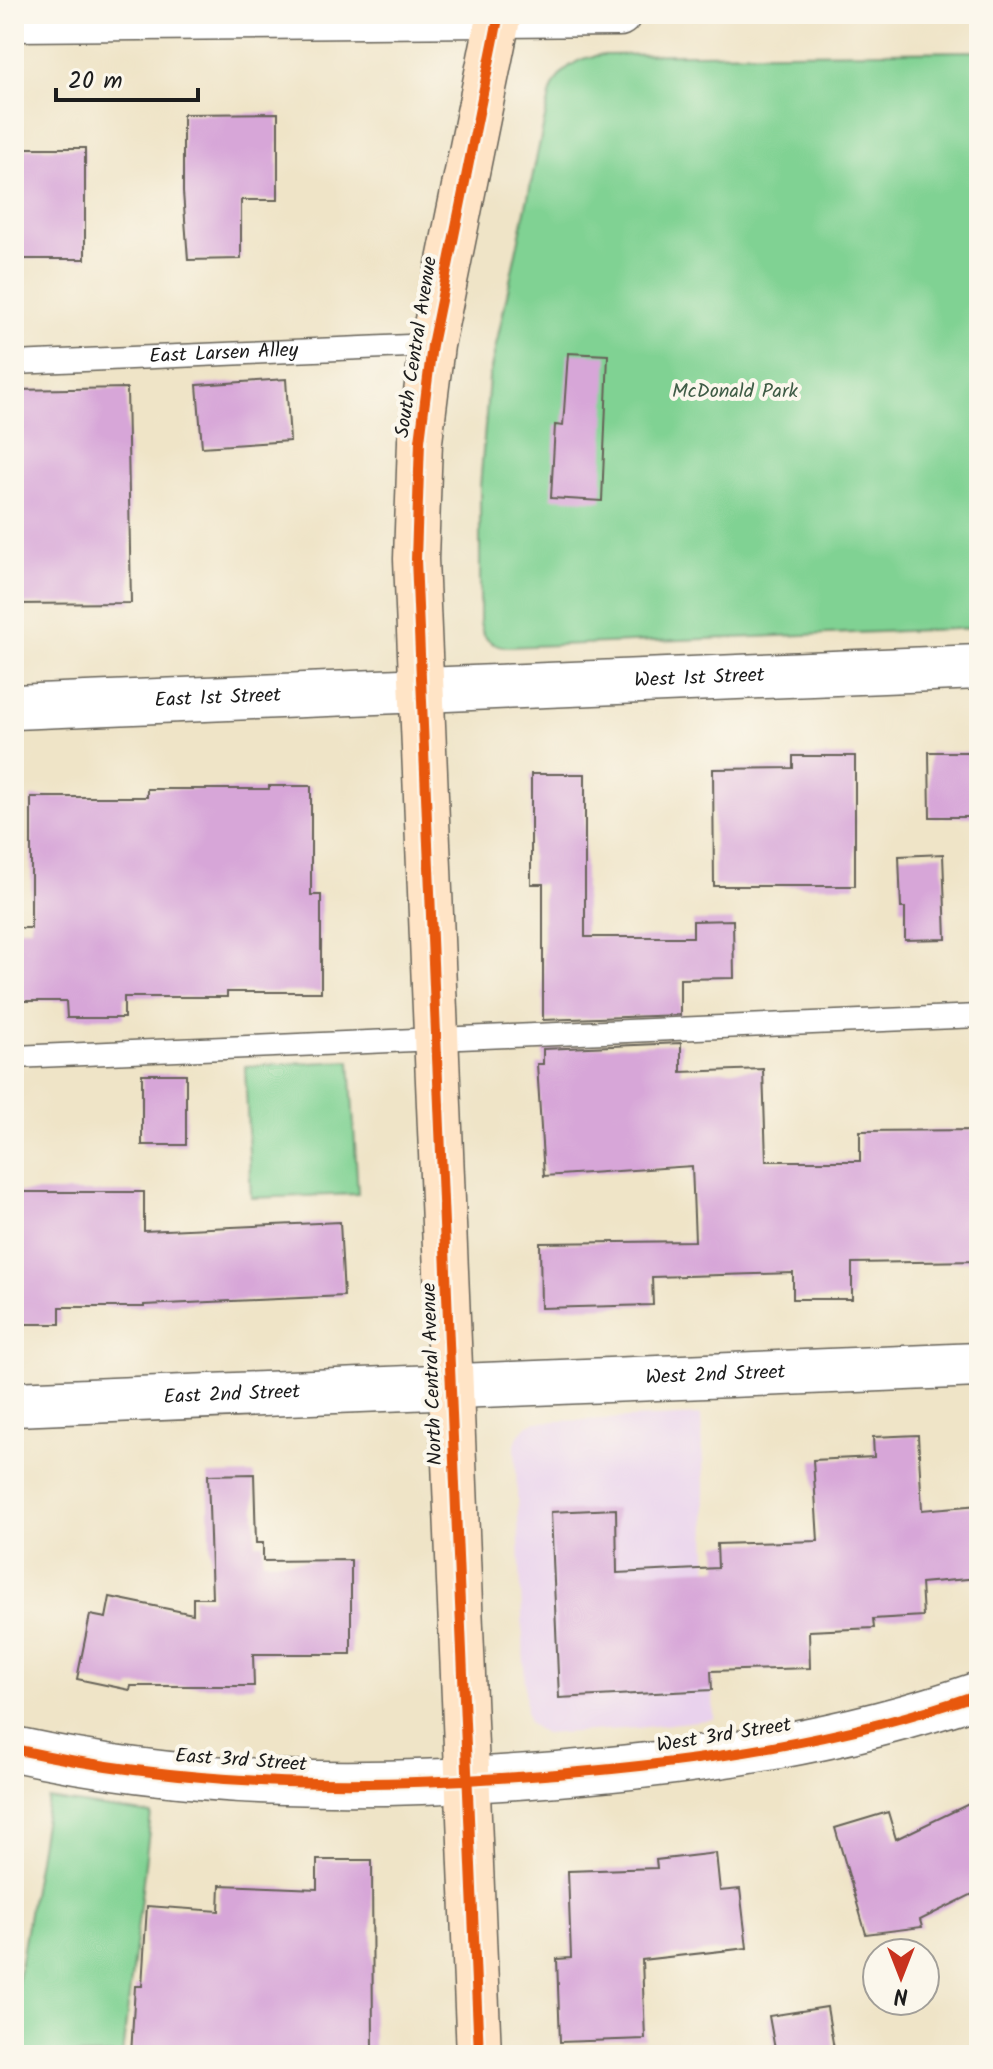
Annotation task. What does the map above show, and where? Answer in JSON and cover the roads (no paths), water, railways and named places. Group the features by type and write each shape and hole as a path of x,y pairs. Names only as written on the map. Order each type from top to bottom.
{"street":[{"path":"14,19 619,14"},
{"name":"South Central Avenue","path":"421,691 416,559 420,456 432,345 499,15"},
{"name":"West 1st Street","path":"421,691 979,667"},
{"name":"East 1st Street","path":"14,707 421,691"},
{"name":"North Central Avenue","path":"421,691 479,2055"},
{"name":"West 2nd Street","path":"451,1385 979,1365"},
{"name":"East 2nd Street","path":"14,1404 451,1385"},
{"name":"West 3rd Street","path":"468,1780 607,1770 765,1750 848,1733 979,1694"},
{"name":"East 3rd Street","path":"14,1749 87,1763 243,1782 318,1784 468,1780"}],"lane":[{"name":"East Larsen Alley","path":"14,363 432,345"},
{"path":"14,1057 979,1016"}],"park label":[{"name":"McDonald Park","path":"735,392"}]}
